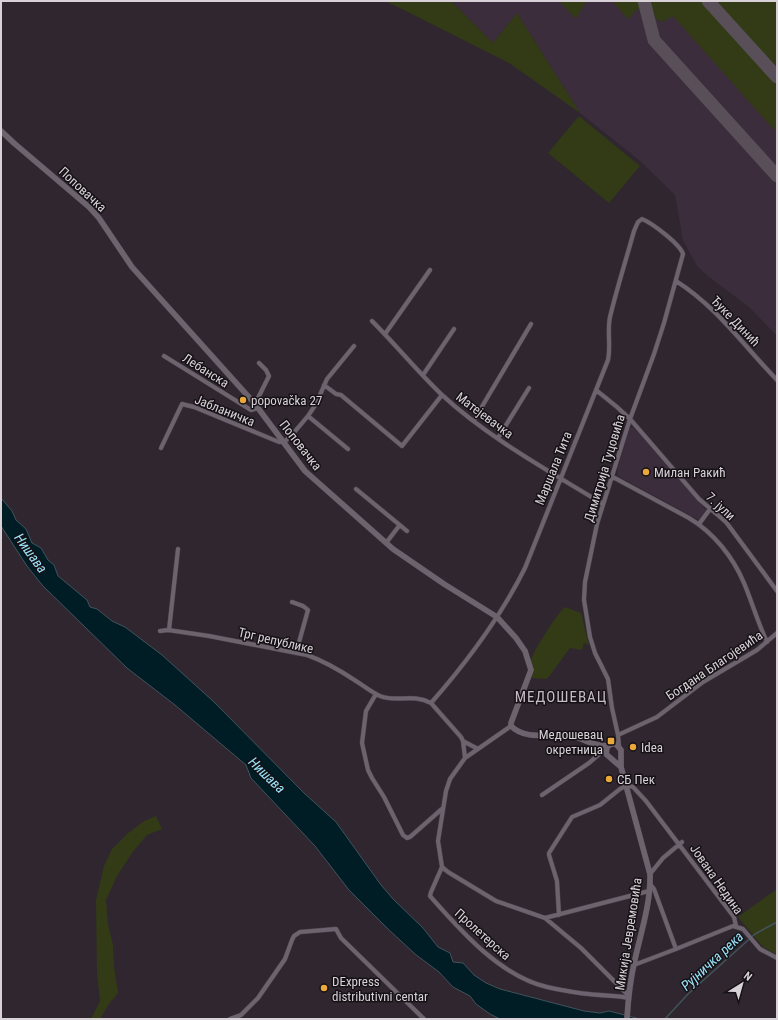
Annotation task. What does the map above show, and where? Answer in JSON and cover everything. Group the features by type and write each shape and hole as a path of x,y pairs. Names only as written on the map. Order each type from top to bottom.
{"street":[{"name":"Поповачка","path":"1,131 14,144 89,207 99,218 132,267 257,406 305,471 386,543 444,584 497,617 504,624 521,644 531,668 511,726"},
{"name":"Димитрија Туцовића","path":"617,741 608,679 592,645 584,600 588,564 597,524 611,476 654,354 683,254 682,250 651,223 642,219"},
{"name":"Маршала Тита","path":"431,703 457,674 497,617 525,568 560,477 608,360 610,350 610,317 634,231 638,222 642,219"},
{"path":"385,334 430,270"},
{"name":"Ђуке Динић","path":"676,281 697,296 718,315 777,380"},
{"name":"Матејевачка","path":"372,321 442,395 498,438 603,504"},
{"path":"474,420 531,324"},
{"path":"423,375 454,329"},
{"path":"284,442 308,416 316,404 327,379 354,346"},
{"name":"Лебанска","path":"164,356 251,410 257,406"},
{"path":"257,406 269,376 266,370 258,363"},
{"path":"324,385 336,394 341,395 402,446 442,395"},
{"path":"498,438 529,388"},
{"name":"7. јули","path":"596,390 630,419 699,500 726,522 777,591"},
{"name":"Јабланичка","path":"161,448 182,404 194,407 279,442 284,442"},
{"path":"308,416 348,449"},
{"path":"611,476 699,524 721,545 739,573 767,642"},
{"path":"356,489 399,526 407,531"},
{"path":"699,524 710,509"},
{"path":"386,543 399,526"},
{"path":"169,630 178,549"},
{"path":"292,602 303,606 308,610 296,652"},
{"name":"Трг републике","path":"160,631 169,630 209,636 296,652 322,662 376,694 386,698 418,698 431,703"},
{"name":"Богдана Благојевића","path":"617,741 658,717 703,682 757,650 777,633"},
{"path":"376,694 366,711 362,743 368,770 384,797 403,835 407,838 410,837 443,808"},
{"path":"431,703 441,717 458,733 463,741 465,758"},
{"path":"542,795 589,763 604,752 608,746 617,741 621,750 620,755 617,758 612,759 608,756 604,752 597,746 570,736 545,736 522,733 511,726 465,758 450,779 446,791 438,840 442,867 496,901 545,918 582,948 629,997"},
{"path":"463,741 478,749"},
{"path":"597,746 608,746"},
{"name":"Микија Јевремовића","path":"620,755 621,767 650,874 649,891 634,965 626,1019"},
{"name":"Микија Јевремовића","path":"612,759 621,767"},
{"path":"560,915 557,881 549,855 552,848 572,816 600,805 627,785"},
{"name":"Јована Недина","path":"627,785 633,787 640,793 681,843 734,917 736,926"},
{"name":"Јована Недина","path":"650,874 663,858 681,843"},
{"name":"Пролетерска","path":"442,867 430,896 463,933 477,946 506,968 522,978 546,987 590,994 629,997"},
{"path":"650,884 654,889 676,949"},
{"path":"545,918 649,891"},
{"path":"634,965 728,927 736,926 743,929 760,949 777,958"},
{"path":"230,1019 241,1015 258,998 285,959 292,940 297,934 336,929 347,943 424,1019"}],"shaded area":[{"path":"451,1 777,1 777,336 749,307 709,277 697,266 683,240 675,195 639,160 580,113 517,13 493,43"},
{"name":"Милан Ракић","path":"633,427 706,510 699,520 618,476 618,467 630,428"}],"green space":[{"path":"384,1 451,1 493,43 517,13 580,113 509,63"},
{"path":"559,1 586,1 576,19"},
{"path":"612,1 640,1 640,7 628,19"},
{"path":"650,1 704,1 777,82 777,133 673,16 662,22 656,19"},
{"path":"716,1 777,1 777,69"},
{"path":"579,116 640,166 609,203 548,153"},
{"path":"565,607 581,613 589,645 584,643 582,650 570,648 547,679 532,678 531,659 548,630 562,609"},
{"path":"156,816 162,829 147,835 132,853 117,876 106,900 118,993 100,1019 91,1019 100,1001 97,973 96,900 104,866 112,849 127,834 144,821"},
{"path":"777,889 777,955 763,947 738,917"}],"water":[{"name":"Нишава","path":"1,498 12,511 16,520 26,529 32,543 41,548 48,560 54,565 58,576 87,600 90,607 97,609 112,621 125,627 162,655 214,702 304,793 336,822 381,885 423,928 438,947 450,953 453,962 463,963 474,975 486,983 500,989 584,1011 600,1013 609,1011 640,1019 500,1019 476,1004 470,996 453,987 439,972 415,954 387,928 349,890 315,846 251,778 246,765 175,705 127,668 43,586 27,566 1,526"}],"waterway":[{"name":"Рујничка река","path":"665,1019 688,994 755,934 777,922"}],"taxiway":[{"path":"644,1 654,40 777,176"},
{"path":"708,1 777,77"}],"place":[{"name":"popovačka 27","path":"243,400"},
{"name":"Милан Ракић","path":"646,472"},
{"name":"Медошевац окретница","path":"611,741"},
{"name":"Idea","path":"633,747"},
{"name":"СБ Пек","path":"609,779"},
{"name":"DExpress distributivni centar","path":"324,988"}],"district":[{"name":"МЕДОШЕВАЦ","path":"561,697"}]}
